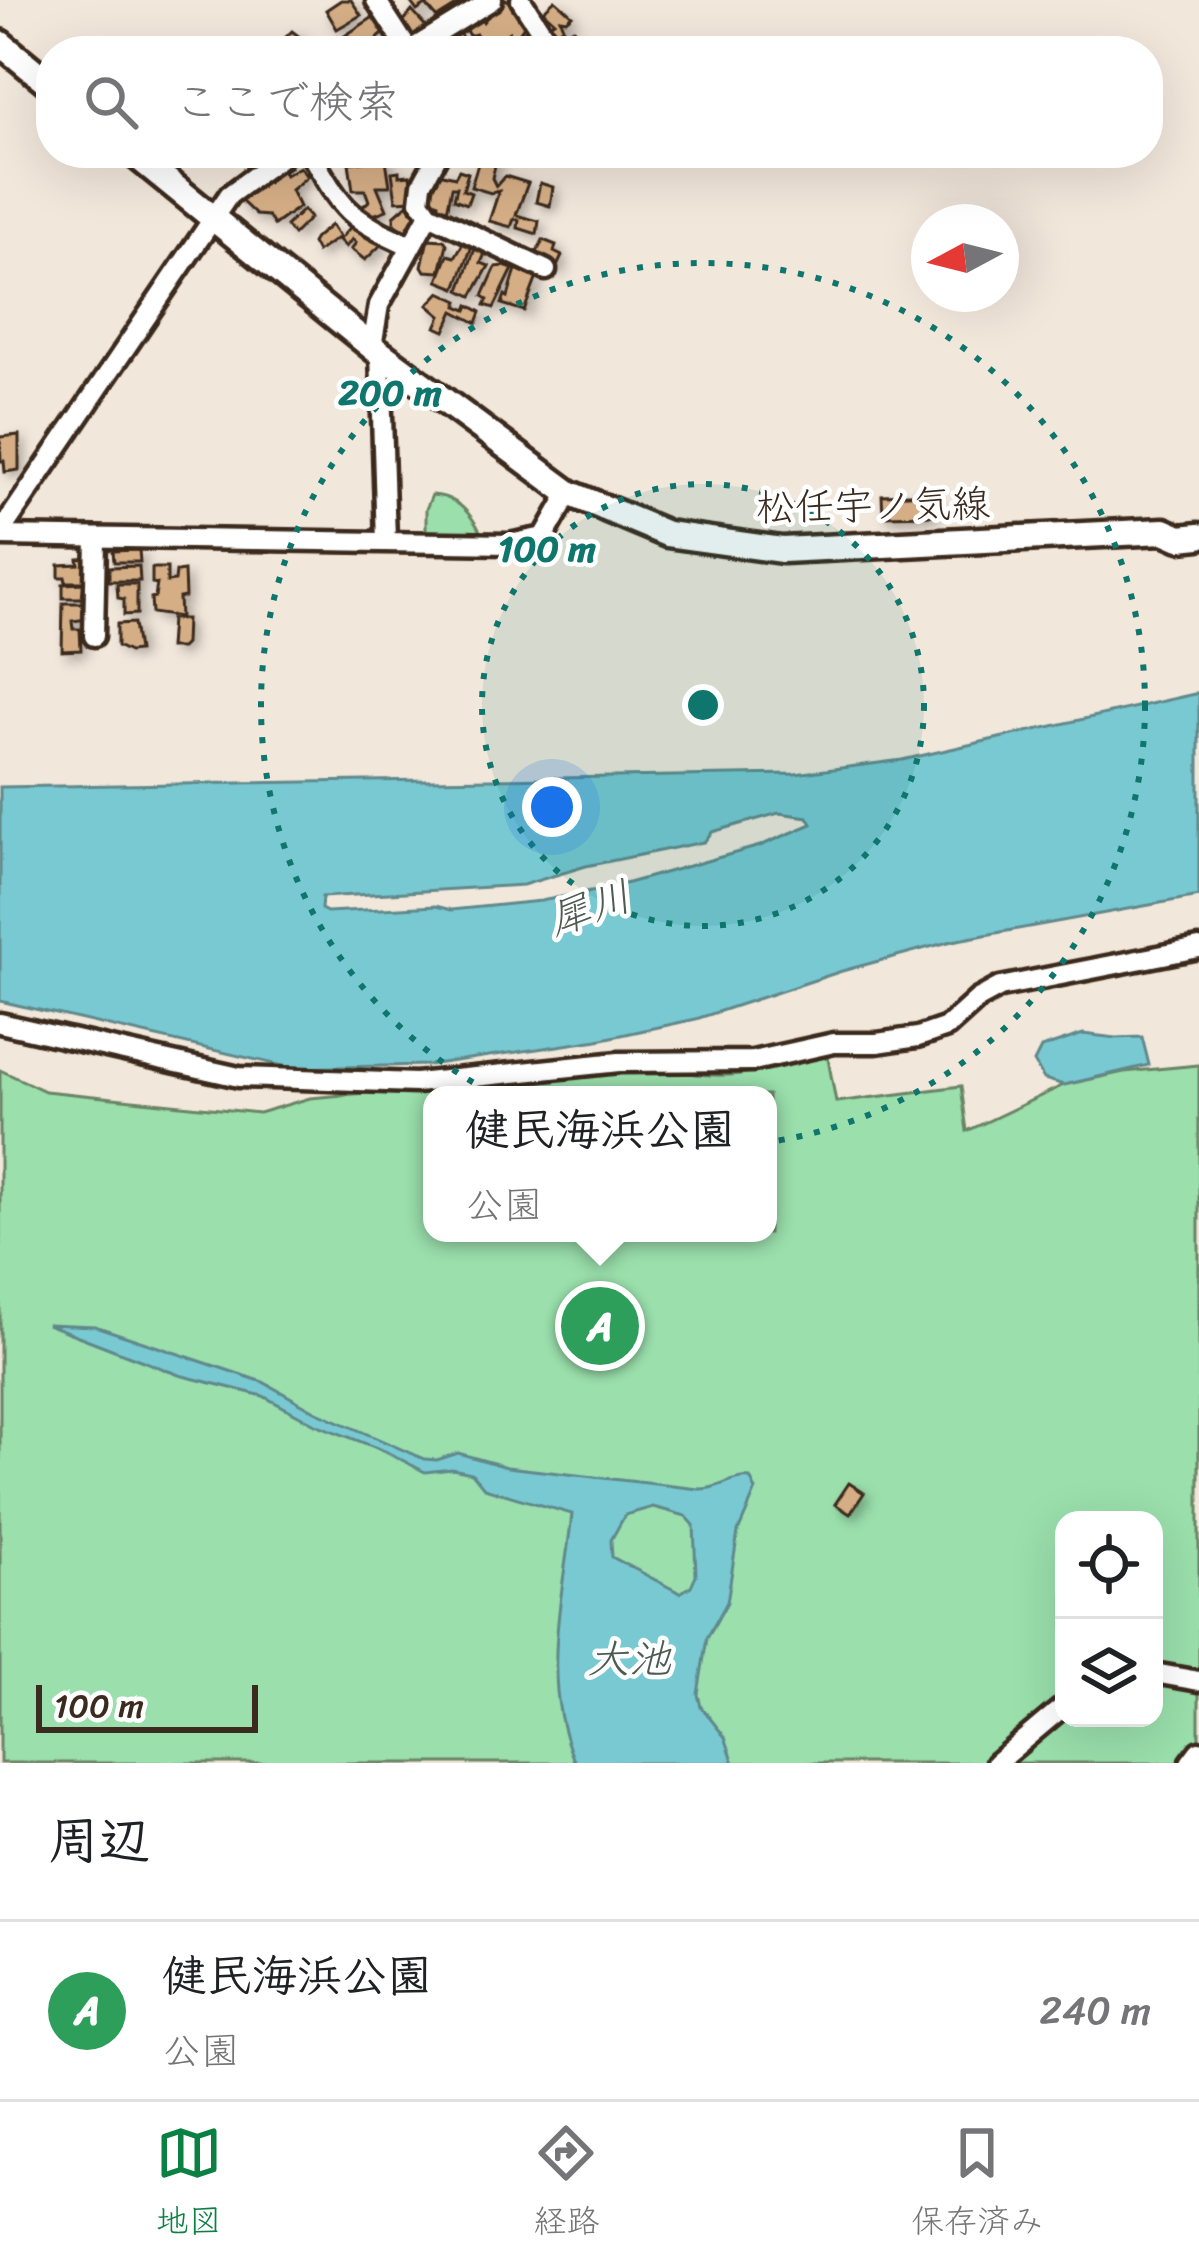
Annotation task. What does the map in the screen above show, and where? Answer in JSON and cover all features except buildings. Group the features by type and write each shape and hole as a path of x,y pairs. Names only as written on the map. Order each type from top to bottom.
{"main road":[{"path":"0,44 36,74"},
{"name":"松任宇ノ気線","path":"152,168 376,350 569,493 667,534 782,550 1164,531 1180,538 1199,536"},
{"name":"松任宇ノ気線","path":"1164,531 1199,520"}],"street":[{"path":"376,0 399,36"},
{"path":"433,36 492,0"},
{"path":"521,0 544,36"},
{"path":"0,535 213,216 229,195 266,168"},
{"path":"319,168 343,208 370,228 410,245"},
{"path":"431,168 422,184 420,201 429,214 546,270"},
{"path":"386,541 376,350 379,305 429,214"},
{"path":"0,535 509,544 544,537 569,493"},
{"path":"94,636 96,538"},
{"path":"0,1023 239,1077 416,1083 619,1062 753,1061 834,1043 918,1037 947,1027 978,999 1000,987 1199,948"},
{"path":"1163,1675 1199,1681"},
{"path":"996,1763 1055,1714"},
{"path":"1190,1763 1199,1751"}],"green space":[{"path":"432,495 462,507 481,533 426,533 426,509"},
{"path":"826,1048 836,1102 961,1086 967,1131 1064,1085 1124,1072 1199,1065 1199,1763 0,1763 0,1070 45,1091 259,1113 310,1098 423,1088 423,1242 777,1242 777,1086 442,1086 651,1067 741,1074"}],"water":[{"name":"犀川","path":"1199,693 1199,896 952,941 696,1019 598,1040 428,1065 292,1068 0,1001 0,787 795,774 902,760","holes":["779,813 808,817 812,824 760,846 621,885 541,901 451,910 436,906 321,909 322,897 523,885 586,866 704,842 712,832"]},
{"path":"1083,1034 1142,1037 1149,1065 1064,1085 1044,1079 1034,1062 1041,1048"},
{"name":"大池","path":"47,1324 95,1326 263,1382 315,1411 424,1459 458,1453 507,1467 699,1489 750,1478 756,1490 738,1532 727,1602 707,1638 698,1694 701,1707 725,1737 734,1763 575,1763 564,1732 556,1670 572,1514 484,1488 472,1473 425,1472 263,1396 179,1375","holes":["653,1507 686,1516 694,1525 696,1575 680,1593 612,1557 611,1540 625,1515"]}],"place":[{"name":"健民海浜公園","path":"600,1326"}]}
